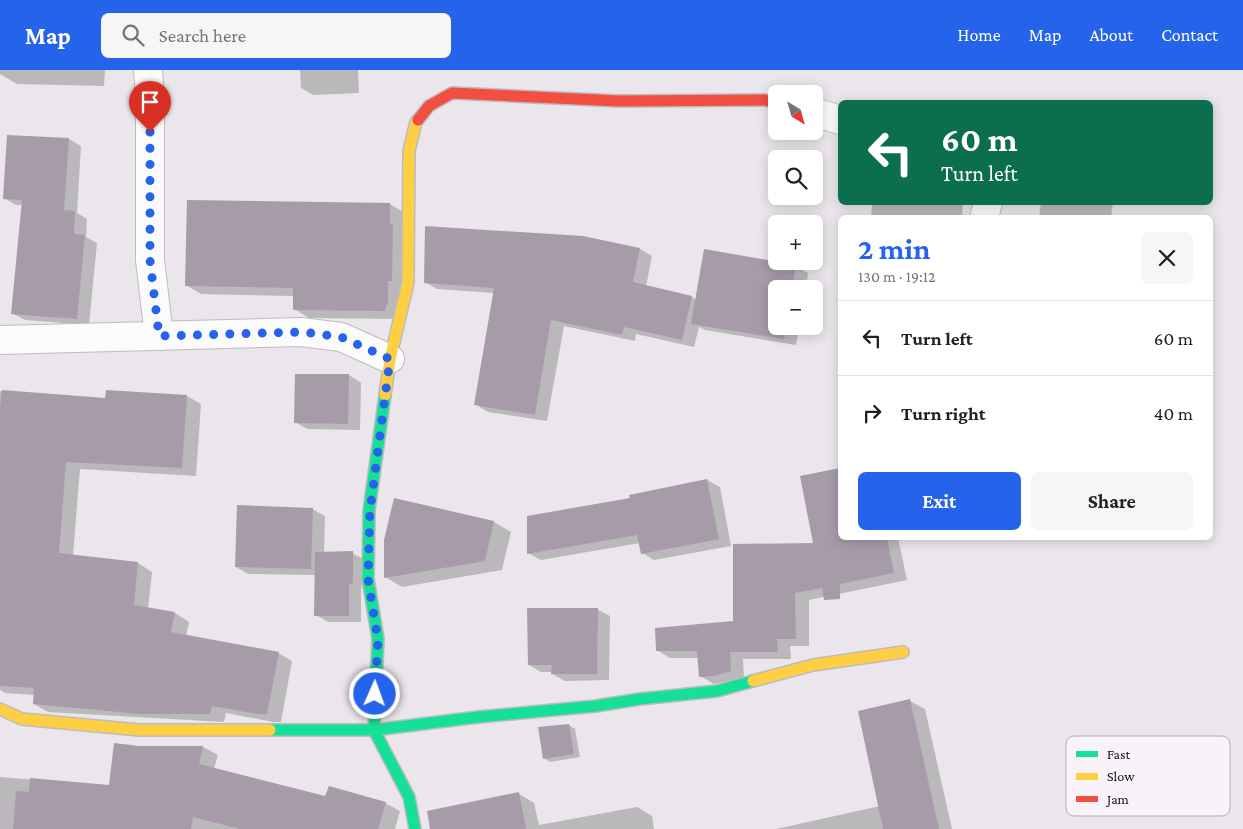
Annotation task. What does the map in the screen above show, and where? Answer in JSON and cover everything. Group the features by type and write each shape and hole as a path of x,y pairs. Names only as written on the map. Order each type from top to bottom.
{"street":[{"path":"148,70 150,96 150,260 159,336"},
{"path":"415,829 409,798 374,730 378,640 368,579 370,511 390,359 408,283 409,151 416,122 429,106 452,94 619,101 768,101"},
{"path":"823,115 838,119"},
{"path":"0,340 302,332 341,337 390,359"},
{"path":"0,710 22,719 139,730 374,730 717,691 813,665 903,652"}],"building":[{"path":"7,135 69,138 64,210 75,211 74,234 85,235 77,319 11,314 22,200 3,199"},
{"path":"187,200 390,203 390,223 393,224 392,281 388,281 388,301 385,311 293,310 293,288 185,286"},
{"path":"425,226 583,236 640,248 633,282 692,296 682,340 624,327 622,335 551,320 535,415 474,405 494,288 424,283"},
{"path":"704,249 768,260 768,270 795,270 794,280 768,280 768,335 785,335 784,339 691,324"},
{"path":"295,374 349,374 348,424 294,423"},
{"path":"2,390 105,398 106,390 187,395 182,468 66,462 59,553 138,562 134,605 175,612 171,632 279,652 267,714 212,706 210,714 140,714 33,704 34,688 0,686 0,408"},
{"path":"838,468 838,540 887,540 894,573 840,584 840,599 824,600 822,588 795,593 796,639 777,639 778,652 730,652 731,671 714,676 699,677 697,651 656,651 655,628 733,621 733,544 813,543 800,476"},
{"path":"707,479 719,539 641,554 637,535 527,554 527,516 630,498 629,495"},
{"path":"394,498 494,521 485,561 384,578 384,540"},
{"path":"237,505 313,508 311,569 235,567"},
{"path":"353,551 353,583 349,584 349,616 314,616 315,552"},
{"path":"527,608 598,608 597,674 551,674 552,665 528,665"},
{"path":"910,699 939,829 883,829 858,711"},
{"path":"569,724 574,754 543,759 538,727"},
{"path":"114,743 139,746 203,746 199,764 325,796 329,786 386,802 378,829 240,829 193,817 191,829 13,829 16,791 29,792 30,778 109,785"},
{"path":"519,792 526,829 430,829 427,811"}],"traffic: fast":[{"path":"385,395 369,511 368,579 378,639 374,730 409,797 415,829"},
{"path":"270,730 374,730 717,691 753,681"}],"traffic: slow":[{"path":"385,395 390,359 408,283 409,151 418,120"},
{"path":"753,681 813,665 903,652"},
{"path":"0,709 22,719 139,730 270,730"}],"traffic: jam":[{"path":"418,120 429,106 452,93 619,101 768,101"}],"route":[{"path":"150,132 150,260 159,336 302,332 341,337 390,359 370,511 368,579 378,640 375,694"}]}
